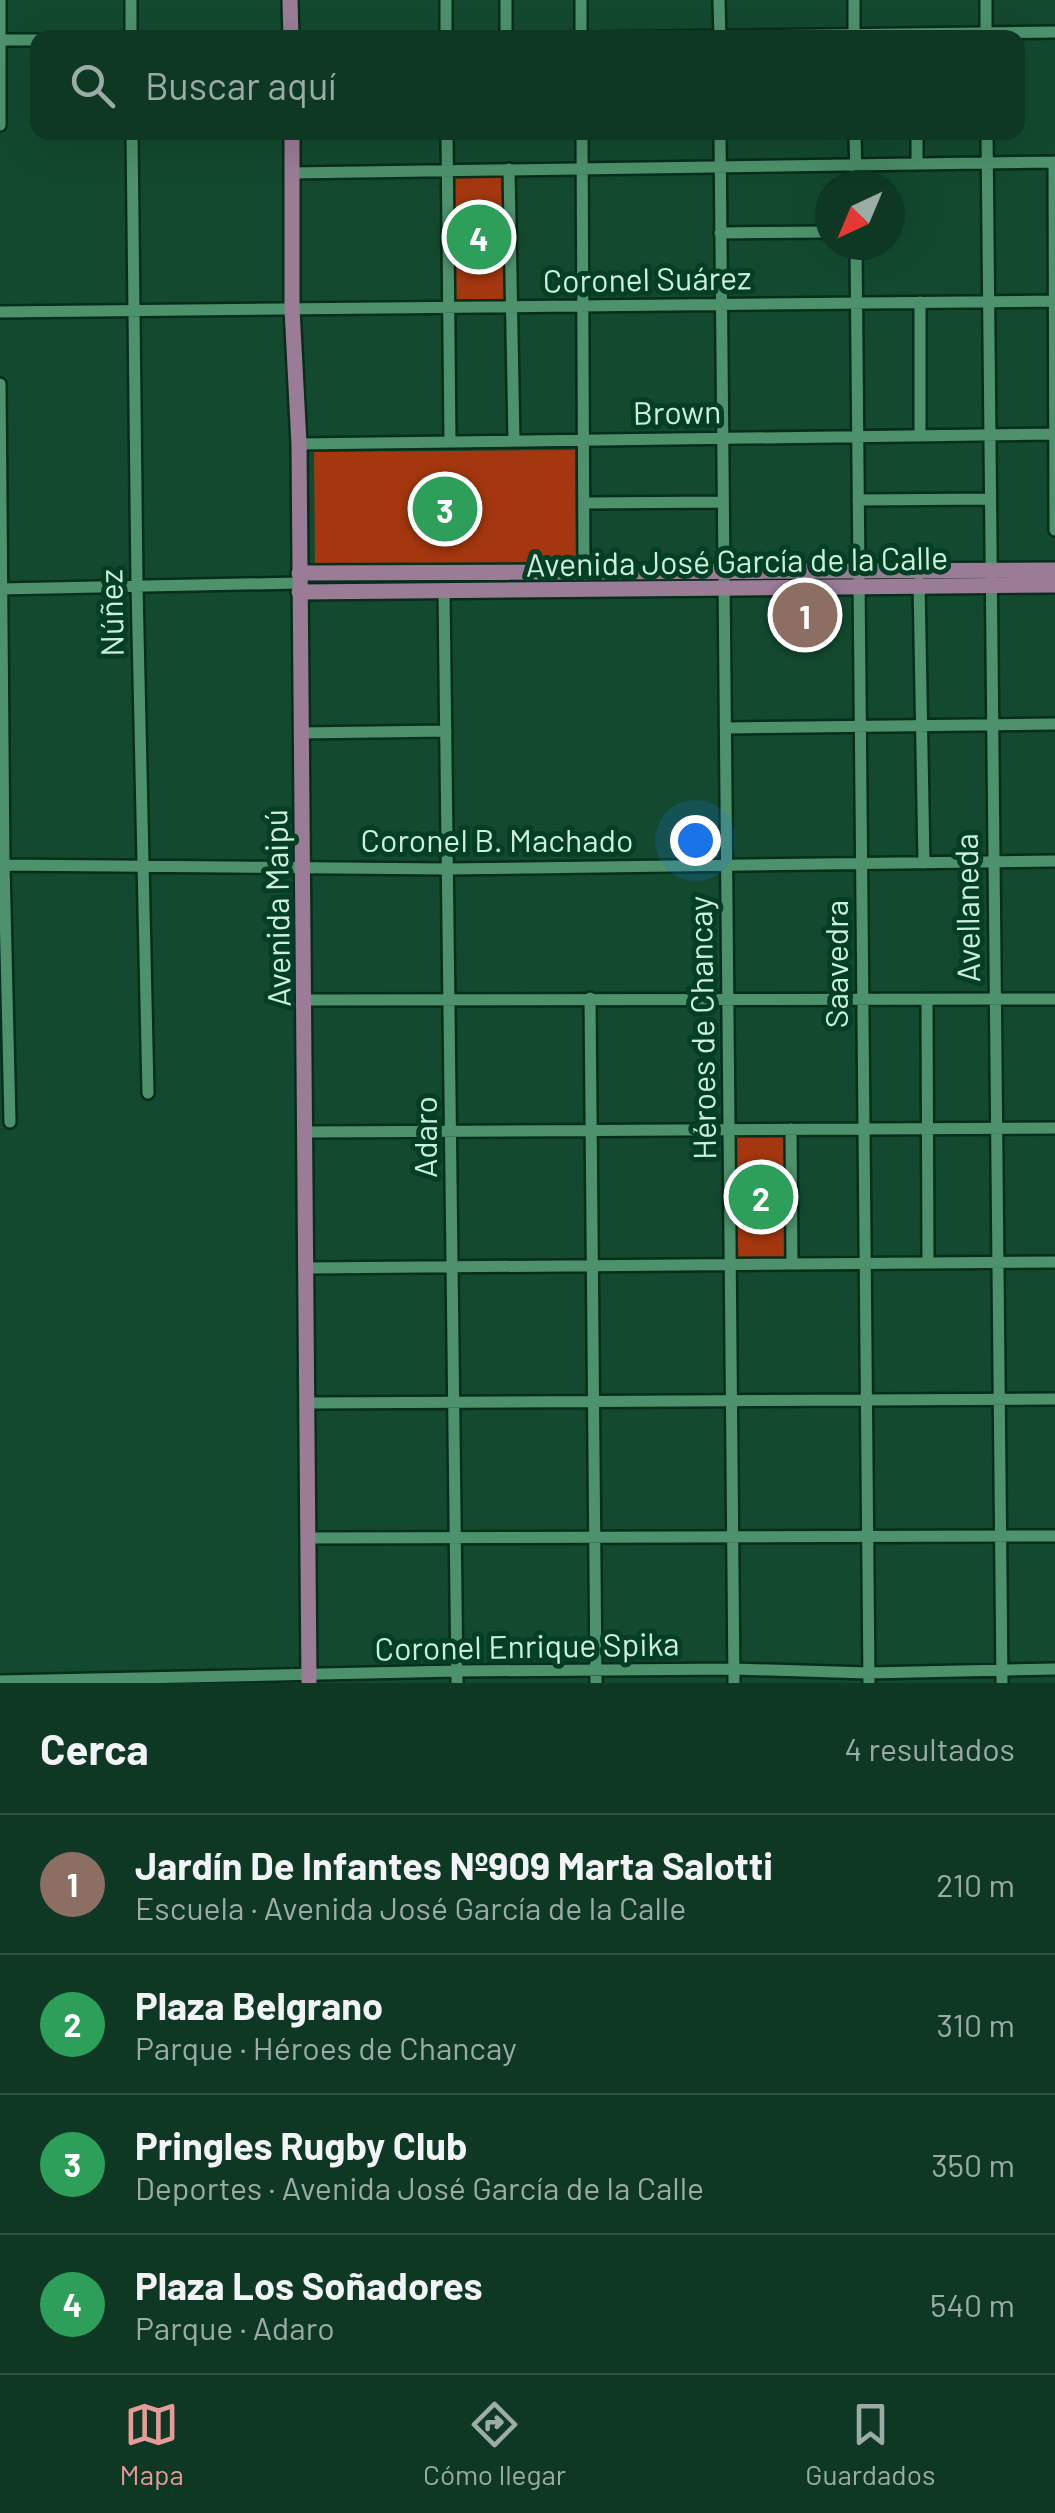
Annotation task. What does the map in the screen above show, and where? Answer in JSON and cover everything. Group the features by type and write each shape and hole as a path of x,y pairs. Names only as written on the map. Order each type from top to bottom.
{"main road":[{"path":"290,0 291,30"},
{"name":"Avenida Maipú","path":"292,140 292,309 299,444 309,1680"},
{"name":"Avenida José García de la Calle","path":"989,578 1055,570"},
{"name":"Avenida José García de la Calle","path":"299,583 584,573 722,579"},
{"name":"Avenida José García de la Calle","path":"299,583 444,590 722,579 989,578 1055,585"}],"street":[{"path":"0,0 0,125"},
{"path":"131,0 132,30"},
{"path":"446,0 446,30"},
{"path":"506,0 506,30"},
{"path":"581,0 584,30"},
{"path":"719,0 720,30"},
{"path":"854,0 854,30"},
{"path":"986,0 986,30"},
{"path":"1025,33 1055,32"},
{"path":"0,40 30,40"},
{"name":"Núñez","path":"132,140 148,1093"},
{"path":"447,140 450,442"},
{"path":"582,140 584,573"},
{"name":"Héroes de Chancay","path":"720,140 734,1683"},
{"path":"855,140 856,170"},
{"path":"918,140 918,164"},
{"name":"Avellaneda","path":"987,140 1002,1676"},
{"path":"292,173 1054,162 1055,530"},
{"path":"509,169 514,441"},
{"path":"720,233 815,232"},
{"name":"Saavedra","path":"856,260 868,1678"},
{"name":"Coronel Suárez","path":"0,312 1055,301"},
{"path":"920,302 920,436"},
{"path":"0,384 2,865 10,1122"},
{"name":"Brown","path":"299,444 1055,434"},
{"path":"858,500 990,499"},
{"path":"584,503 723,502"},
{"path":"919,578 924,863"},
{"name":"Avenida José García de la Calle","path":"2,589 299,583"},
{"name":"Adaro","path":"444,590 457,1677"},
{"path":"726,728 1055,724"},
{"path":"301,732 446,731"},
{"name":"Coronel B. Machado","path":"2,865 448,869 1055,861"},
{"path":"590,998 596,1677"},
{"path":"305,1000 1055,999"},
{"path":"928,1001 928,1263"},
{"path":"305,1132 1055,1128"},
{"path":"791,1129 792,1264"},
{"path":"306,1268 1055,1262"},
{"path":"307,1402 1055,1399"},
{"path":"308,1538 1055,1536"},
{"name":"Coronel Enrique Spika","path":"0,1681 596,1677 734,1669 868,1678 1002,1676 1055,1669"}],"shaded area":[{"path":"504,174 506,299 453,300 451,175"},
{"path":"575,450 576,565 315,568 314,452"},
{"path":"711,576 711,584 308,586 308,579"},
{"path":"785,1135 787,1258 736,1259 734,1136"}],"place":[{"name":"Plaza Los Soñadores","path":"479,237"},
{"name":"Pringles Rugby Club","path":"445,509"},
{"name":"Jardín De Infantes Nº909 Marta Salotti","path":"805,615"},
{"name":"Plaza Belgrano","path":"761,1197"}]}
